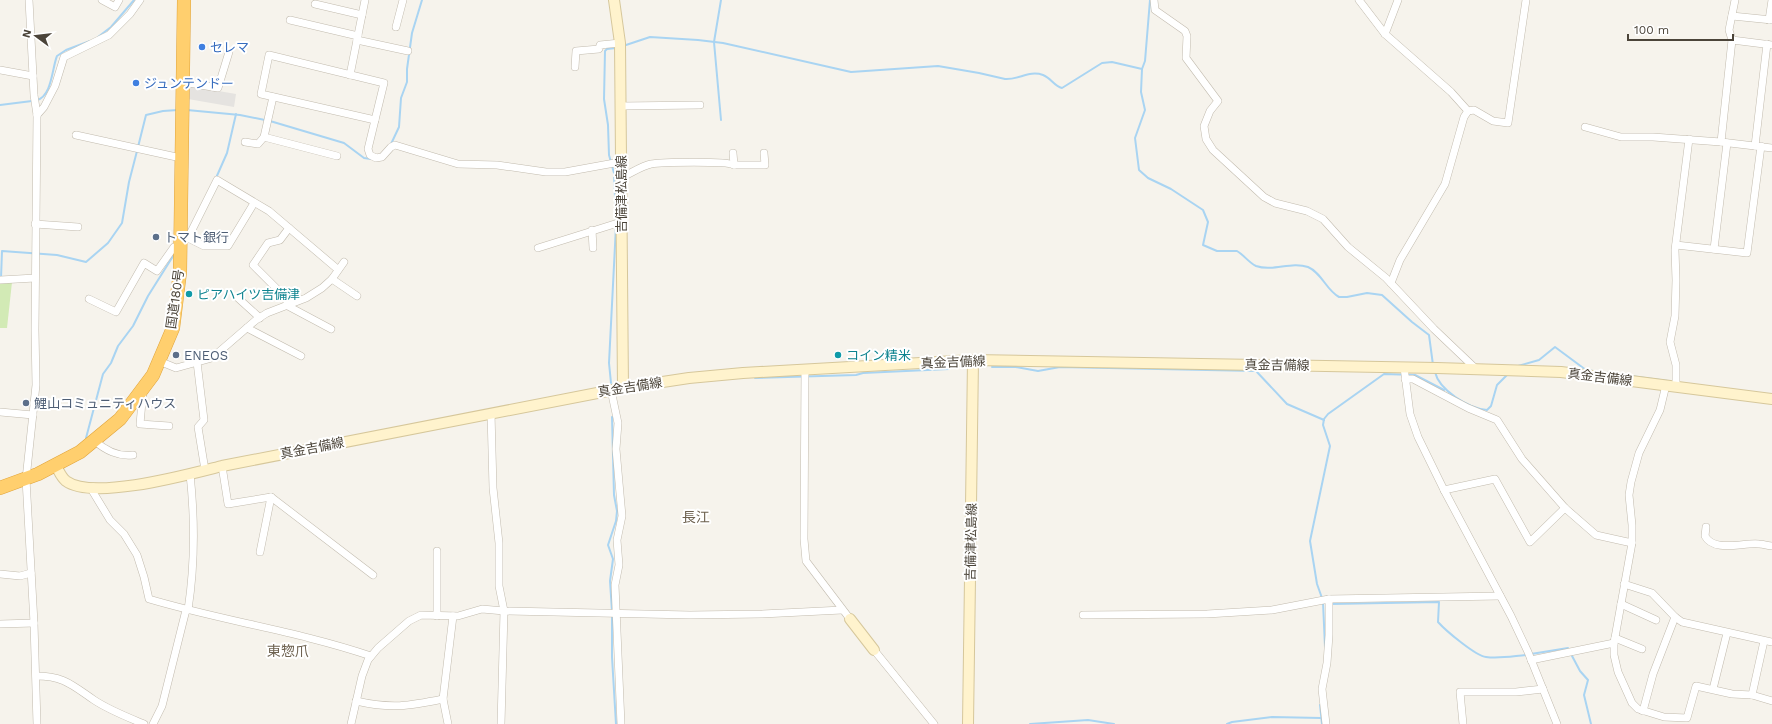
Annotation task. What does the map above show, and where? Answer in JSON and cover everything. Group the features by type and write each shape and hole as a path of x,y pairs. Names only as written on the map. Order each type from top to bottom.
{"highway":[{"name":"国道180号","path":"0,488 56,466 95,441 120,419 153,375 173,328 183,240 181,158 184,0"}],"main road":[{"name":"吉備津松島線","path":"614,0 620,43 623,388"},
{"name":"吉備津松島線","path":"968,724 973,360"},
{"name":"真金吉備線","path":"56,466 66,480 72,484 93,487 124,487 157,482 222,466 491,413 611,390 689,378 973,360 1404,374 1433,368 1568,373 1674,384 1772,399"},
{"path":"850,619 874,650"}],"street":[{"path":"29,0 34,95 37,115 35,224 36,385 26,479 34,623 37,724"},
{"path":"102,0 115,7 119,0"},
{"path":"37,115 44,107 55,86 64,57 109,35 130,14 140,0"},
{"path":"350,75 365,0"},
{"path":"396,26 402,0"},
{"path":"1154,0 1155,10 1185,31 1187,36 1186,58 1218,101 1210,111 1204,126 1206,139 1213,150 1264,197 1288,208 1307,211 1319,216 1348,247 1391,283 1434,329 1476,369"},
{"path":"1359,0 1385,34 1451,92 1468,111"},
{"path":"1385,34 1398,0"},
{"path":"1391,283 1400,260 1443,189 1464,116 1468,111 1474,110 1493,121 1508,123 1526,0"},
{"path":"1714,249 1732,40 1728,30 1735,0"},
{"path":"1732,16 1771,20 1772,0"},
{"path":"315,4 362,16"},
{"path":"290,20 408,51"},
{"path":"1676,245 1747,253 1770,44 1732,40"},
{"path":"575,67 576,51 599,49 600,45 620,43"},
{"path":"182,82 218,88 229,52"},
{"path":"376,120 261,94 270,55 384,83 376,120 368,149 370,155 376,158 382,157 391,147 396,145 458,164 497,165 546,172 565,172 620,162"},
{"path":"0,70 33,76"},
{"path":"245,142 258,144 264,137 273,97"},
{"path":"621,106 700,105"},
{"path":"1585,127 1621,137 1689,139 1772,148"},
{"path":"76,135 181,158"},
{"path":"264,137 337,156"},
{"path":"1689,139 1676,245 1675,316 1670,342 1676,365 1674,384 1634,465 1629,495 1632,543 1614,640 1618,672 1632,703 1643,711 1663,720 1687,718 1696,686 1732,694 1752,695 1772,701"},
{"path":"733,153 734,165"},
{"path":"620,178 651,164 714,162 730,163 734,165 765,165 764,153"},
{"path":"89,299 116,312 144,263 157,271 174,248 183,240 217,180 269,212 336,267"},
{"path":"183,240 204,246 228,246 254,203"},
{"path":"538,248 621,222"},
{"path":"35,224 78,228"},
{"path":"289,228 280,240 268,243 253,265 288,304 331,329"},
{"path":"592,230 593,248"},
{"path":"159,361 176,368 212,358 260,318 288,304 306,298 322,288 332,279 344,262"},
{"path":"0,280 35,278"},
{"path":"332,279 357,296"},
{"path":"238,298 260,318"},
{"path":"247,328 301,356"},
{"path":"197,362 204,420 198,427 205,470"},
{"path":"805,370 804,539 806,561 850,619"},
{"path":"1404,374 1468,408 1497,420 1522,459 1565,508 1596,535 1632,543"},
{"path":"1404,374 1412,423 1444,490 1530,656 1542,689 1558,724"},
{"path":"143,389 140,424 169,426"},
{"path":"611,390 618,423 616,449 622,516 617,540 619,565 615,585 617,614 616,649 621,724"},
{"path":"0,412 33,415"},
{"path":"491,413 493,493 499,542 500,586 504,612 501,724"},
{"path":"95,441 103,448 114,452 133,455"},
{"path":"222,466 228,504 271,497 373,575"},
{"path":"153,724 162,706 187,610 193,576 194,508 190,474"},
{"path":"1444,490 1495,479 1530,542 1565,508"},
{"path":"93,487 93,492 110,520 124,534 136,555 144,577 149,599 187,610 327,641 371,656"},
{"path":"260,552 271,497"},
{"path":"1706,526 1705,536 1708,541 1714,544 1760,544 1772,546"},
{"path":"437,551 438,616"},
{"path":"0,574 20,576 31,573"},
{"path":"1624,584 1652,593 1675,617 1682,622 1772,642"},
{"path":"1083,615 1170,615 1255,611 1326,602 1500,596"},
{"path":"1326,602 1327,663 1322,689 1326,724"},
{"path":"1621,604 1656,620"},
{"path":"351,724 365,666 371,656 413,618 421,615 453,616 482,609 504,612 617,614 762,614 842,610"},
{"path":"448,724 443,699 453,616"},
{"path":"1643,711 1654,674 1675,617"},
{"path":"0,624 34,623"},
{"path":"1713,689 1727,633"},
{"path":"1530,656 1570,652 1614,640 1642,649"},
{"path":"1752,695 1764,641"},
{"path":"874,650 934,724"},
{"path":"36,676 49,676 63,679 94,700 144,724"},
{"path":"1463,724 1460,692 1516,692 1542,689"},
{"path":"356,701 378,706 404,707 443,699"}],"green space":[{"path":"12,282 7,328 0,328 0,283"}],"shaded area":[{"path":"189,86 236,94 234,107 188,99"}],"waterway":[{"path":"98,37 111,27 134,0"},
{"path":"391,144 399,127 401,98 407,82 407,69 412,33 422,0"},
{"path":"721,0 714,42 721,120"},
{"path":"1142,69 1145,61 1150,0"},
{"path":"623,46 650,37 698,40 723,43 851,72 938,66 1005,79 1029,74 1038,74 1046,76 1057,86 1062,88 1102,63 1112,62 1142,69 1141,92 1145,110 1135,138 1139,170 1148,178 1171,189 1203,210 1208,222 1203,245 1217,251 1237,251 1248,261 1262,268 1295,265 1308,267 1317,273 1339,297 1367,293 1382,295 1429,335 1433,365"},
{"path":"37,100 46,93 49,87 57,56 66,50 90,41"},
{"path":"616,48 607,49 605,51 604,99 608,125 609,155 614,173 616,222"},
{"path":"0,105 32,101"},
{"path":"138,147 146,115 163,111 178,110"},
{"path":"187,110 240,115 265,120"},
{"path":"216,178 227,153 236,114"},
{"path":"270,121 344,143 364,158 371,159"},
{"path":"1,278 2,251 57,255 86,262 108,243 122,223 129,182 137,151"},
{"path":"611,383 609,363 616,226"},
{"path":"86,438 103,374 111,363 118,346 133,326 148,296 175,253"},
{"path":"1518,366 1539,360 1555,347 1586,370 1668,381"},
{"path":"992,367 1016,367 1038,371 1060,367 1256,371 1287,404 1324,420"},
{"path":"755,378 856,375 863,373 949,369"},
{"path":"1435,372 1442,385 1455,397 1471,406 1487,410 1491,406 1497,385 1508,374"},
{"path":"1322,598 1317,584 1310,541 1330,446 1323,425 1324,419 1328,414 1384,374 1415,375 1444,390"},
{"path":"612,417 614,495 617,511 616,521 608,545 613,559 610,581 612,611"},
{"path":"1323,602 1325,647"},
{"path":"1331,604 1439,602 1438,622 1454,637 1481,656 1501,658 1527,655"},
{"path":"612,615 612,657 616,724"},
{"path":"1531,654 1568,648 1569,650"},
{"path":"1571,654 1580,671 1588,680 1584,695 1591,724"},
{"path":"1320,705 1322,724"},
{"path":"1227,724 1232,722 1272,717 1321,718"},
{"path":"1030,724 1088,720 1114,724"}],"place":[{"name":"セレマ","path":"202,47"},
{"name":"ジュンテンドー","path":"136,83"},
{"name":"トマト銀行","path":"156,237"},
{"name":"ピアハイツ吉備津","path":"189,294"},
{"name":"ENEOS","path":"176,355"},
{"name":"コイン精米","path":"838,355"},
{"name":"鯉山コミュニティハウス","path":"26,403"}],"district":[{"name":"長江","path":"696,517"},
{"name":"東惣爪","path":"288,651"}]}
